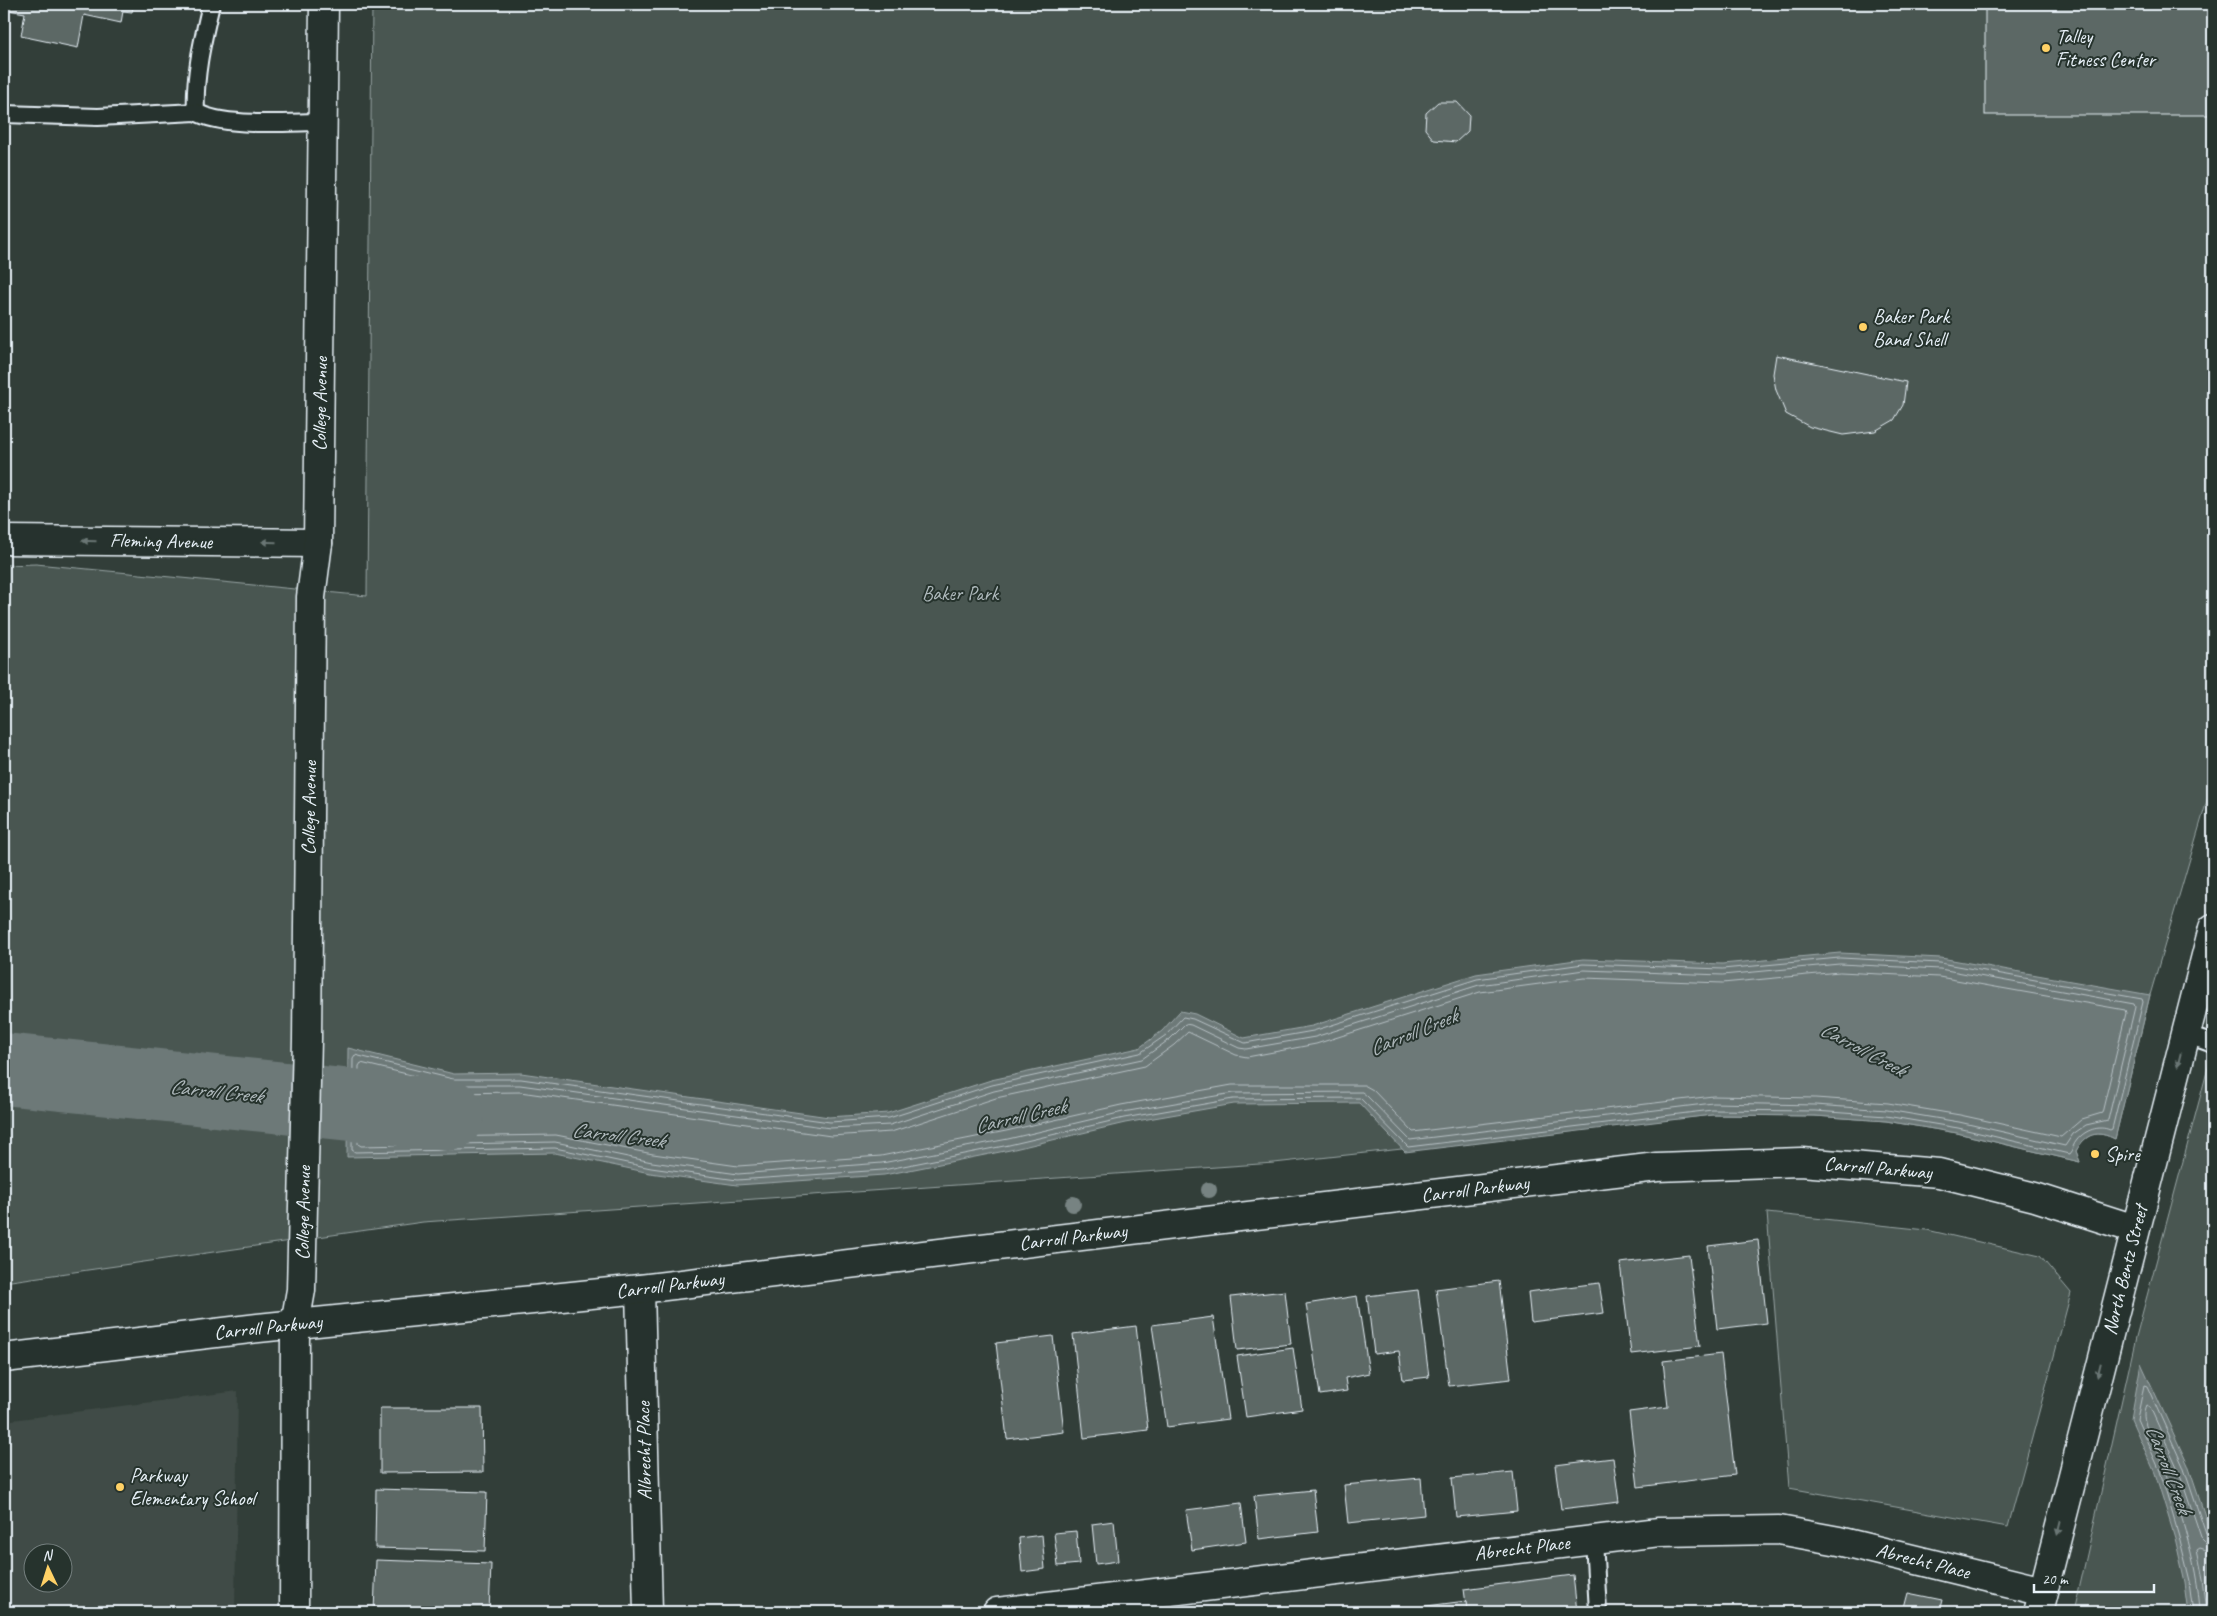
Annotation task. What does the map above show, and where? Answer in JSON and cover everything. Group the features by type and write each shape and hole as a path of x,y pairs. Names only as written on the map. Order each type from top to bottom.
{"street":[{"name":"College Avenue","path":"294,1612 295,1324 301,1290 307,1039 311,597 318,543 324,4"},
{"name":"Fleming Avenue","path":"4,540 318,543"},
{"name":"North Bentz Street","path":"2040,1602 2213,928"},
{"name":"Carroll Parkway","path":"4,1358 295,1324 640,1290 1657,1167 1801,1162 1939,1173 2035,1197 2135,1229"},
{"name":"Albrecht Place","path":"640,1290 648,1612"},
{"name":"Abrecht Place","path":"997,1612 1659,1532 1779,1530 1839,1540 2040,1602"}],"lane":[{"path":"196,112 195,95 211,4"},
{"path":"4,114 98,117 196,112 207,118 230,121 323,122"},
{"path":"2185,1034 2213,1044"},
{"path":"1594,1540 1598,1612"}],"shaded area":[{"name":"Parkway Elementary School","path":"238,1391 235,1612 4,1612 4,1421"}],"green space":[{"name":"Baker Park","path":"372,4 2213,4 2213,780 2150,995 2115,1139 2097,1134 2088,1137 2076,1151 2080,1162 1957,1133 1886,1121 1815,1116 1712,1115 1274,1163 423,1222 4,1282 4,565 36,564 367,596"},
{"path":"2213,1049 2213,1612 2074,1612 2136,1337"},
{"path":"1767,1213 1927,1230 2040,1256 2071,1293 2008,1527 1789,1488"}],"water":[{"path":"1840,953 1941,958 2150,995 2115,1139 2097,1134 2088,1137 2076,1151 2080,1162 1957,1133 1886,1121 1815,1116 1712,1115 1405,1152 1359,1103 1234,1104 1125,1123 1010,1150 884,1175 737,1185 650,1173 555,1153 347,1157 348,1048 454,1074 521,1073 829,1117 888,1113 991,1080 1139,1048 1162,1031 1180,1011 1195,1014 1244,1038 1312,1026 1476,974 1583,959 1722,964"},
{"path":"2141,1363 2188,1465 2210,1531 2213,1542 2213,1612 2189,1612 2185,1582 2175,1538 2155,1473 2131,1419"}],"building":[{"path":"9,4 134,4 132,12 123,11 121,23 84,15 78,48 21,36 25,13 8,10"},
{"path":"1985,4 2213,4 2213,115 1985,115"},
{"path":"1438,102 1457,102 1469,115 1468,131 1456,142 1434,140 1425,129 1426,113"},
{"path":"1776,355 1906,382 1903,405 1894,420 1875,431 1843,435 1810,427 1786,414 1776,390 1773,374"},
{"path":"1758,1240 1767,1323 1717,1329 1708,1246"},
{"path":"1689,1255 1700,1346 1631,1354 1620,1263"},
{"path":"1499,1281 1511,1379 1449,1386 1436,1289"},
{"path":"1599,1283 1604,1313 1531,1322 1528,1292"},
{"path":"1418,1290 1429,1377 1403,1380 1399,1351 1374,1354 1367,1296"},
{"path":"1285,1291 1291,1344 1237,1350 1231,1297"},
{"path":"1357,1296 1369,1373 1345,1378 1347,1391 1320,1395 1306,1304"},
{"path":"1213,1317 1228,1419 1167,1427 1152,1325"},
{"path":"1136,1326 1148,1430 1084,1438 1073,1334"},
{"path":"1053,1336 1064,1432 1007,1439 996,1343"},
{"path":"1293,1348 1302,1409 1246,1417 1237,1356"},
{"path":"1721,1354 1735,1475 1638,1487 1629,1412 1668,1407 1663,1361"},
{"path":"380,1408 482,1408 483,1472 380,1473"},
{"path":"1613,1458 1619,1502 1561,1509 1555,1465"},
{"path":"1513,1472 1517,1511 1456,1517 1452,1478"},
{"path":"1421,1478 1424,1515 1348,1523 1344,1485"},
{"path":"376,1489 487,1492 485,1551 375,1548"},
{"path":"1313,1490 1318,1532 1259,1539 1254,1496"},
{"path":"1241,1503 1246,1542 1192,1550 1186,1510"},
{"path":"1114,1521 1118,1561 1096,1564 1092,1524"},
{"path":"1076,1531 1079,1564 1058,1566 1054,1533"},
{"path":"1042,1535 1045,1569 1022,1572 1019,1538"},
{"path":"376,1560 491,1564 489,1612 374,1612"},
{"path":"1573,1575 1577,1612 1467,1612 1464,1589"},
{"path":"1908,1593 1942,1600 1939,1612 1903,1612"},
{"path":"1466,1601 1467,1612 1403,1612 1403,1609"}],"waterway":[{"name":"Carroll Creek","path":"4,1069 448,1115"}],"place":[{"name":"Talley Fitness Center","path":"2046,48"},
{"name":"Baker Park Band Shell","path":"1863,327"},
{"name":"Spire","path":"2095,1154"},
{"name":"Parkway Elementary School","path":"120,1487"}]}
